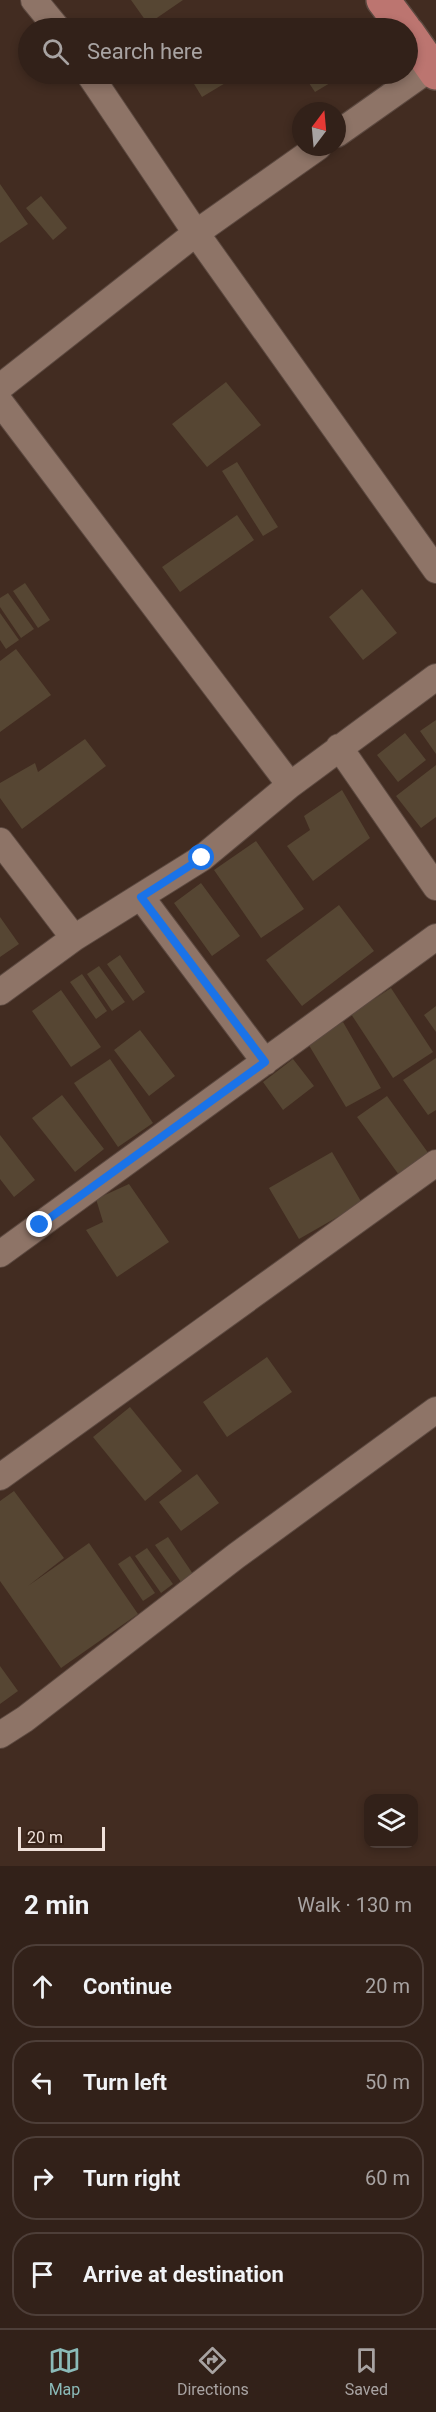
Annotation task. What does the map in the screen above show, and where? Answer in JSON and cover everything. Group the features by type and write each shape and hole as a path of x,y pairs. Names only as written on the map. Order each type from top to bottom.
{"highway":[{"path":"383,0 396,18"},
{"path":"418,46 435,68"}],"street":[{"path":"34,0 49,18"},
{"path":"418,79 435,68"},
{"path":"96,84 196,233 436,570"},
{"path":"346,128 411,84"},
{"path":"0,387 196,233 305,156"},
{"path":"0,402 290,785"},
{"path":"0,993 74,938 202,858 339,747 436,677"},
{"path":"339,747 436,887"},
{"path":"0,841 74,938"},
{"path":"141,897 265,1062"},
{"path":"0,1254 436,937"},
{"path":"0,1477 436,1163"},
{"path":"0,1735 25,1719 236,1556 436,1410"}],"building":[{"path":"131,0 183,0 157,18 144,18"},
{"path":"194,84 224,84 202,97"},
{"path":"310,84 328,84 315,92"},
{"path":"0,184 28,224 0,243"},
{"path":"41,196 67,228 53,240 26,208"},
{"path":"226,382 261,425 207,467 172,424"},
{"path":"237,462 278,527 263,536 222,471"},
{"path":"237,515 254,540 180,592 162,567"},
{"path":"25,583 50,620 38,628 13,591"},
{"path":"362,589 397,633 363,660 329,617"},
{"path":"8,593 34,629 21,638 0,607 0,598"},
{"path":"0,613 19,640 6,649 0,640"},
{"path":"16,649 51,695 0,732 0,661"},
{"path":"436,720 436,754 420,731"},
{"path":"405,733 426,760 398,782 377,755"},
{"path":"85,739 106,766 22,829 0,798 0,783 35,763 38,772"},
{"path":"436,765 436,817 421,828 396,796"},
{"path":"342,790 370,838 313,881 287,846 310,830 304,816"},
{"path":"256,841 304,909 261,938 214,870"},
{"path":"201,883 240,936 212,956 174,903"},
{"path":"339,905 374,951 302,1006 266,960"},
{"path":"0,917 19,944 0,957"},
{"path":"120,955 145,992 133,1001 107,964"},
{"path":"99,966 125,1002 112,1011 87,974"},
{"path":"82,974 107,1011 96,1019 70,982"},
{"path":"391,988 433,1052 393,1078 351,1014"},
{"path":"61,990 101,1047 71,1067 32,1011"},
{"path":"436,1006 436,1032 424,1015"},
{"path":"343,1022 381,1088 346,1107 307,1042"},
{"path":"140,1030 175,1076 149,1096 114,1050"},
{"path":"436,1058 436,1110 428,1115 403,1080"},
{"path":"110,1059 153,1123 118,1147 74,1083"},
{"path":"293,1059 314,1086 283,1110 263,1082"},
{"path":"62,1095 104,1149 75,1172 32,1118"},
{"path":"387,1096 429,1154 399,1175 357,1117"},
{"path":"0,1135 35,1180 14,1197 0,1179"},
{"path":"332,1152 362,1203 299,1239 269,1188"},
{"path":"129,1184 169,1242 117,1277 86,1230 103,1222 96,1199"},
{"path":"267,1357 292,1392 227,1437 203,1402"},
{"path":"130,1407 182,1471 145,1501 93,1437"},
{"path":"197,1474 219,1503 181,1531 159,1502"},
{"path":"14,1491 64,1558 28,1586 89,1543 138,1614 61,1668 0,1581 0,1501"},
{"path":"168,1537 193,1574 181,1582 155,1545"},
{"path":"147,1548 173,1584 161,1593 135,1556"},
{"path":"130,1556 155,1593 143,1601 118,1564"},
{"path":"0,1666 18,1691 0,1704"}],"route":[{"path":"40,1225 265,1062 141,897 202,858"}]}
